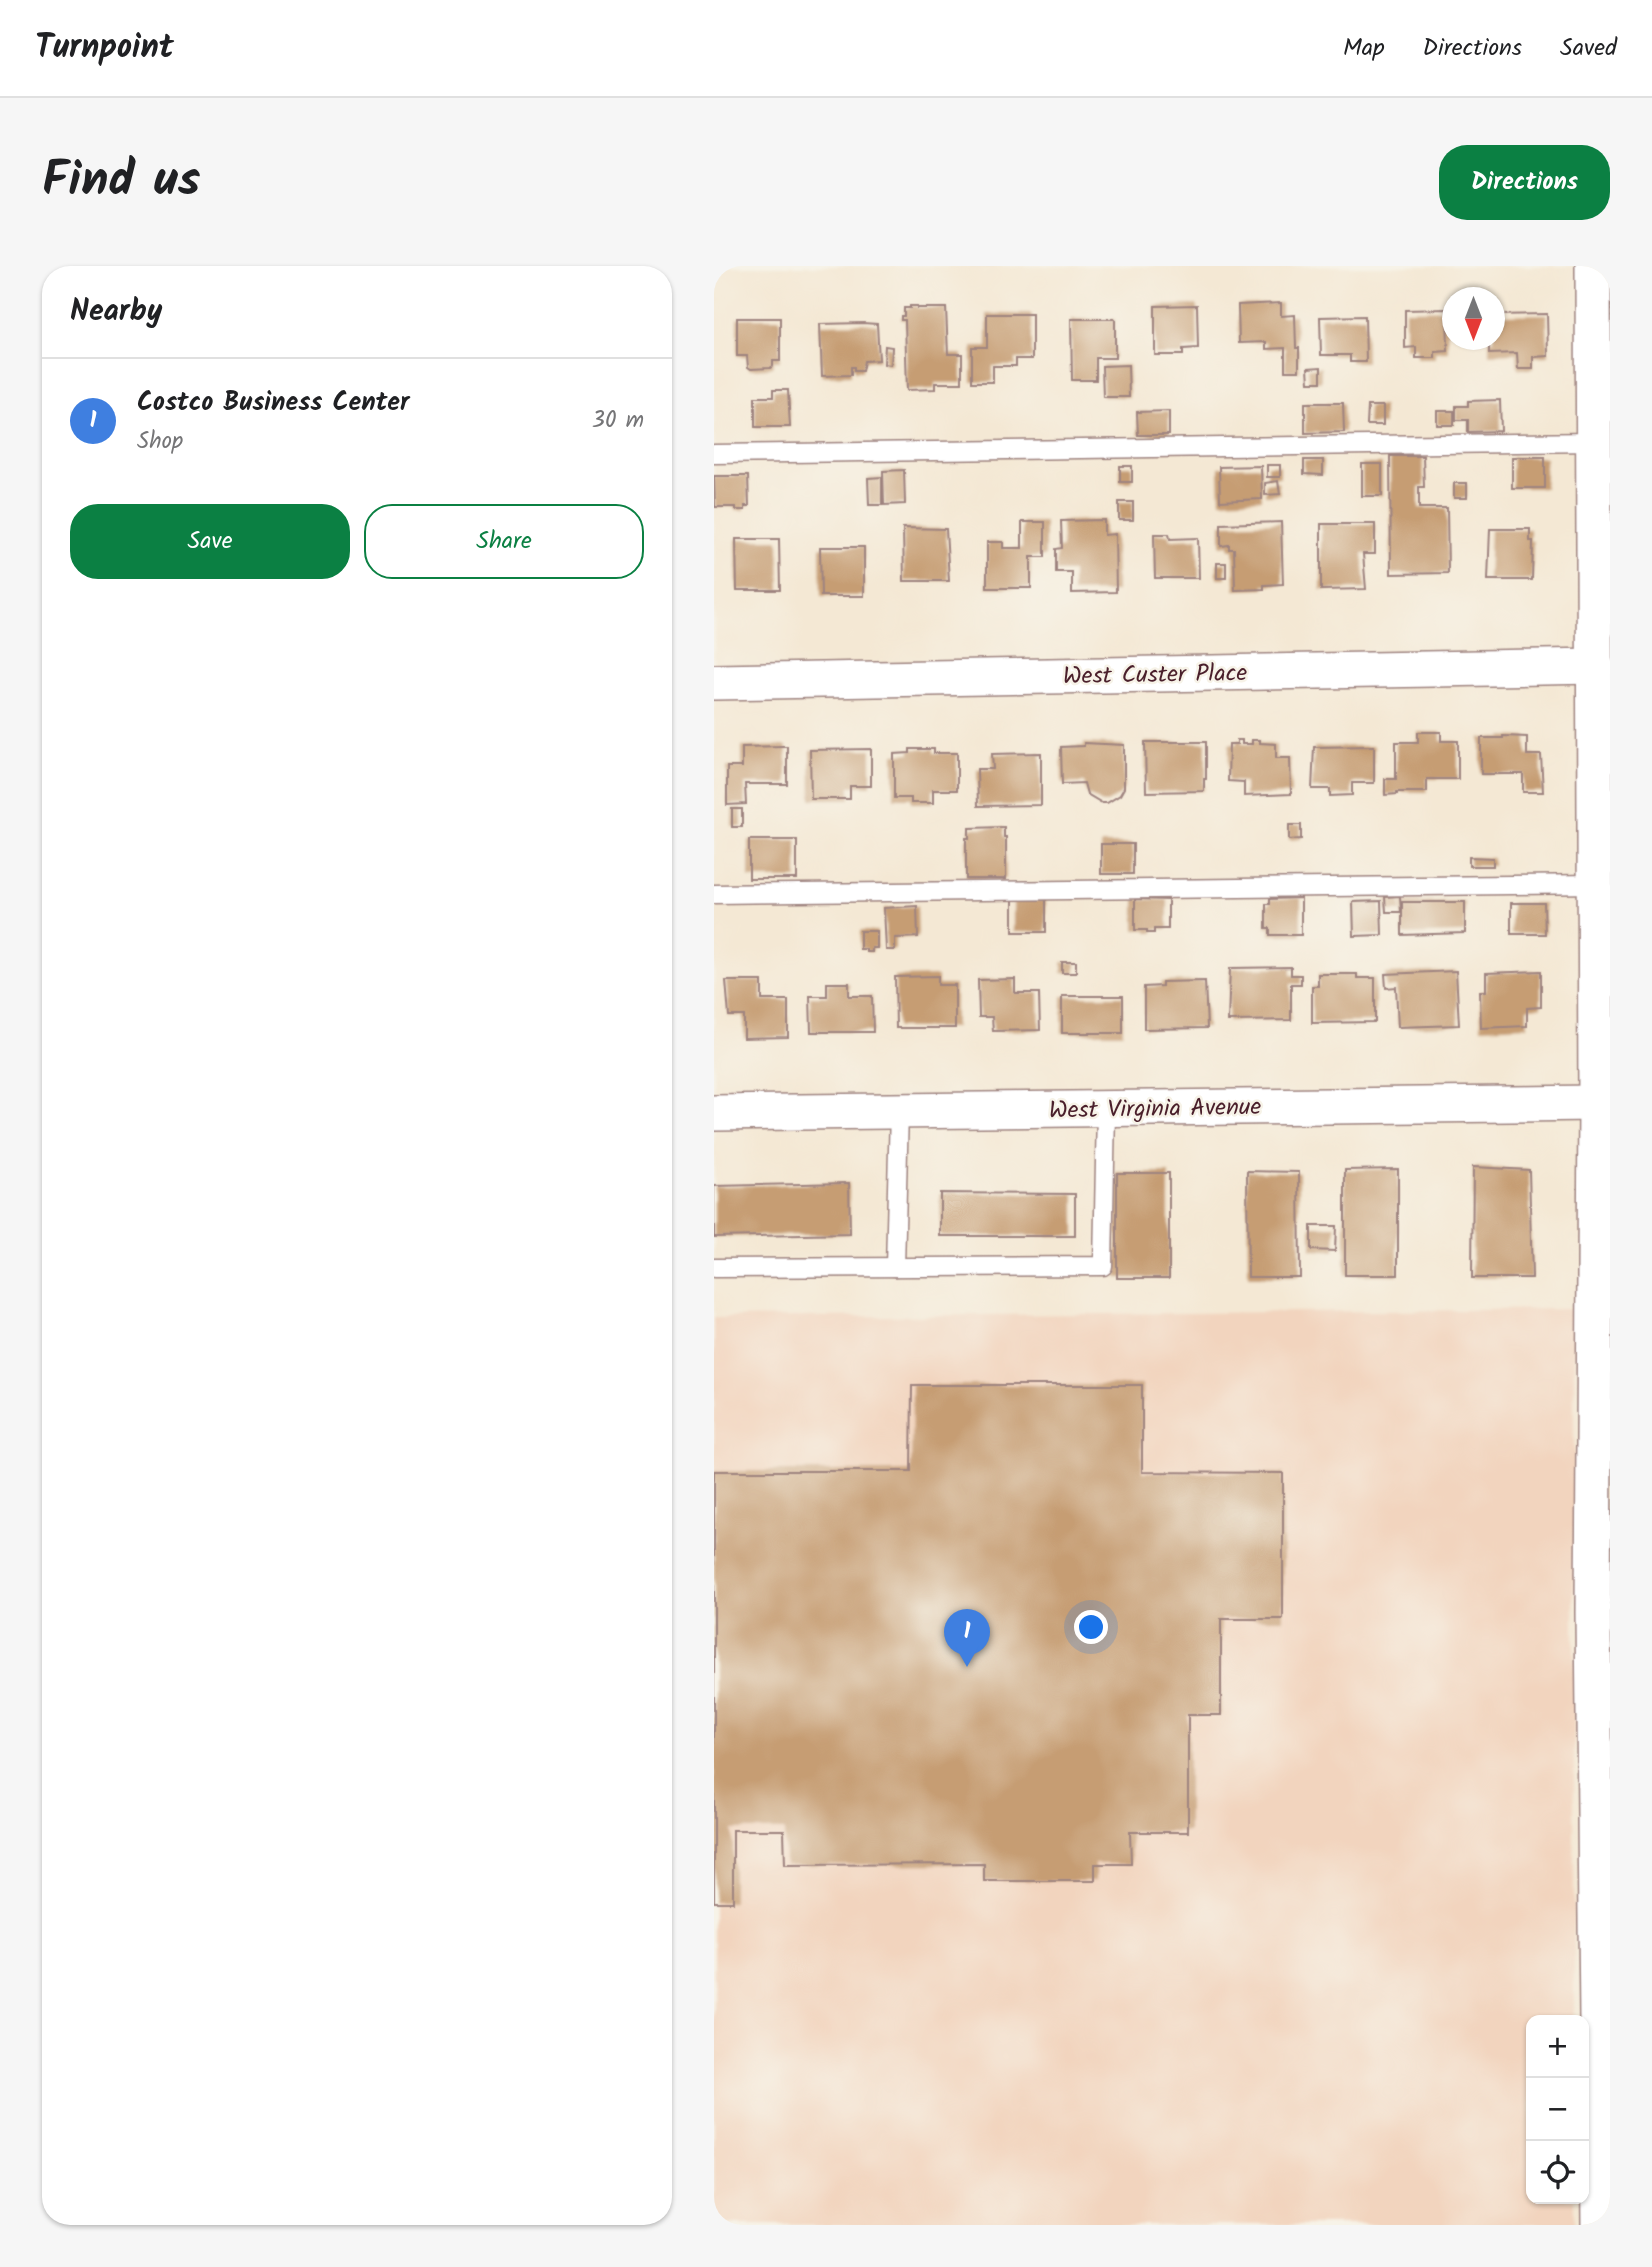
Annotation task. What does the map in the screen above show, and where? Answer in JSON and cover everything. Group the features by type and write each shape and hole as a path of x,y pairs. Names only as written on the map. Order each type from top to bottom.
{"street":[{"path":"1593,266 1596,1103 1603,1194 1593,1612 1605,2112 1599,2225"},
{"name":"West Custer Place","path":"714,682 1595,666"},
{"name":"West Virginia Avenue","path":"714,1113 1596,1103"}],"lane":[{"path":"714,454 1595,442"},
{"path":"714,894 1596,884"},
{"path":"714,1268 1103,1266 1106,1109"},
{"path":"895,1267 899,1111"}],"shaded area":[{"path":"1574,1309 1574,2015 1526,2015 1526,2204 1574,2204 1574,2225 714,2225 714,1318"}],"building":[{"path":"1281,303 1281,316 1295,315 1299,371 1285,371 1285,348 1266,349 1266,342 1239,343 1238,305"},
{"path":"1197,305 1198,348 1183,349 1183,355 1155,355 1155,306"},
{"path":"904,308 946,308 948,354 962,354 962,383 935,383 935,389 907,390 905,320 901,320 901,316 904,316"},
{"path":"1442,309 1442,350 1448,351 1435,352 1435,358 1416,358 1416,347 1405,348 1405,310"},
{"path":"987,314 1032,314 1032,359 1016,359 1016,366 993,366 993,382 972,382 972,347 987,347"},
{"path":"1547,314 1548,356 1533,357 1533,369 1518,369 1517,353 1489,354 1489,350 1505,350 1505,315"},
{"path":"1365,316 1366,362 1350,362 1350,355 1321,355 1320,317"},
{"path":"737,318 780,318 780,361 773,361 770,368 751,369 748,367 747,356 737,356"},
{"path":"1071,319 1115,319 1115,358 1096,358 1096,380 1072,380"},
{"path":"820,324 877,324 879,360 864,361 862,371 854,371 854,367 851,367 851,375 822,376"},
{"path":"885,346 892,347 891,365 884,364"},
{"path":"1128,365 1129,397 1103,397 1102,366"},
{"path":"1321,367 1321,382 1309,382 1308,368"},
{"path":"773,390 788,390 790,427 755,427 755,397 773,397"},
{"path":"1500,400 1501,431 1468,432 1468,420 1456,420 1456,406 1468,406 1468,401"},
{"path":"1305,403 1343,403 1344,432 1305,433"},
{"path":"1368,406 1383,406 1383,425 1367,425"},
{"path":"1169,411 1169,435 1138,435 1137,412"},
{"path":"1437,411 1454,411 1454,425 1437,425"},
{"path":"1390,456 1423,456 1424,487 1419,487 1419,508 1447,508 1448,573 1391,574"},
{"path":"1512,457 1545,457 1545,488 1512,488"},
{"path":"1304,460 1323,460 1323,475 1304,474"},
{"path":"1362,464 1382,464 1382,496 1362,496"},
{"path":"1267,465 1280,465 1280,477 1267,477"},
{"path":"1120,466 1132,466 1132,482 1120,482"},
{"path":"1261,466 1262,499 1220,501 1219,467"},
{"path":"904,470 905,504 884,505 883,471"},
{"path":"714,476 748,476 749,506 745,506 745,510 715,507"},
{"path":"882,477 882,505 869,505 868,478"},
{"path":"1278,481 1280,494 1265,495 1265,483"},
{"path":"1454,483 1467,483 1467,498 1454,498"},
{"path":"1119,502 1133,502 1133,520 1119,520"},
{"path":"1104,520 1104,535 1115,534 1116,592 1072,593 1072,572 1056,572 1056,549 1062,548 1061,521"},
{"path":"1022,522 1045,522 1045,557 1031,557 1031,588 987,588 987,542 1003,542 1003,548 1022,548"},
{"path":"1281,522 1283,584 1264,585 1264,589 1235,590 1234,549 1229,549 1229,545 1221,546 1221,524"},
{"path":"1321,524 1375,524 1375,554 1363,554 1366,589 1321,590"},
{"path":"903,528 946,529 949,581 904,581"},
{"path":"1490,529 1530,529 1530,541 1533,541 1532,580 1488,580"},
{"path":"1154,534 1169,534 1170,539 1198,538 1199,578 1155,578"},
{"path":"736,539 779,539 780,590 737,590"},
{"path":"820,547 864,547 864,596 821,596"},
{"path":"1217,563 1226,563 1226,578 1217,578"},
{"path":"1418,732 1441,732 1441,741 1458,741 1458,779 1427,779 1427,792 1397,792 1385,795 1385,779 1396,779 1396,742 1418,742"},
{"path":"1527,737 1527,755 1541,755 1543,792 1523,792 1523,774 1481,774 1481,738"},
{"path":"1237,740 1242,740 1242,744 1252,744 1252,740 1260,740 1260,743 1276,744 1276,758 1290,758 1291,794 1244,796 1244,782 1228,781 1229,744 1237,744"},
{"path":"1145,742 1206,742 1204,791 1146,792"},
{"path":"1084,743 1124,745 1124,788 1120,795 1107,803 1087,794 1084,783 1062,784 1061,747 1084,746"},
{"path":"787,746 787,784 745,784 746,804 727,805 727,767 742,767 742,747"},
{"path":"1374,746 1374,783 1352,783 1352,795 1330,796 1330,789 1312,789 1314,747"},
{"path":"871,749 871,786 850,786 850,799 811,799 810,750"},
{"path":"910,749 957,753 957,790 933,790 933,803 911,803 911,798 894,798 894,754 910,753"},
{"path":"1041,753 1041,805 978,806 977,769 993,769 992,754"},
{"path":"732,809 742,809 742,827 732,827"},
{"path":"1289,825 1301,825 1301,839 1289,840"},
{"path":"1004,827 1006,879 966,879 966,838 969,838 969,828"},
{"path":"749,840 797,840 797,879 749,879"},
{"path":"1101,844 1133,844 1133,874 1101,874"},
{"path":"1469,857 1493,858 1493,866 1469,866"},
{"path":"1400,896 1401,912 1386,912 1385,897"},
{"path":"1301,898 1301,935 1270,935 1270,928 1266,928 1266,904 1270,904 1270,899"},
{"path":"1135,899 1168,900 1168,929 1154,929 1154,933 1135,930"},
{"path":"1013,900 1046,900 1046,932 1013,932"},
{"path":"1381,901 1382,935 1354,936 1353,902"},
{"path":"1402,902 1465,902 1465,933 1402,935"},
{"path":"1511,903 1544,903 1545,934 1511,934"},
{"path":"917,906 918,937 895,938 895,950 886,950 884,908"},
{"path":"860,931 877,931 877,948 872,948 872,952 860,949"},
{"path":"1062,962 1076,962 1076,973 1062,973"},
{"path":"1291,967 1291,975 1301,975 1301,984 1291,984 1291,1020 1228,1021 1230,968"},
{"path":"1456,971 1459,1025 1398,1027 1396,987 1386,988 1385,974"},
{"path":"1541,971 1541,1007 1527,1008 1527,1026 1481,1028 1480,991 1486,991 1486,973"},
{"path":"1318,974 1357,974 1357,978 1375,978 1375,1022 1312,1023 1312,986 1318,986"},
{"path":"938,976 938,985 955,985 955,1028 896,1028 895,977"},
{"path":"1015,979 1015,993 1039,993 1040,1030 993,1031 992,1017 979,1017 978,980"},
{"path":"726,981 762,981 762,1000 788,1000 788,1037 744,1038 744,1016 729,1016"},
{"path":"1205,981 1207,1028 1144,1029 1144,987 1162,986 1162,982"},
{"path":"827,983 849,983 849,996 872,996 873,1032 811,1032 810,996 827,996"},
{"path":"1062,996 1123,996 1123,1033 1062,1033"},
{"path":"1473,1167 1529,1170 1532,1278 1472,1278"},
{"path":"1398,1169 1398,1275 1345,1275 1345,1170"},
{"path":"1247,1171 1299,1172 1300,1277 1248,1277"},
{"path":"1117,1173 1169,1173 1169,1278 1117,1278"},
{"path":"849,1183 850,1234 714,1237 714,1186"},
{"path":"940,1193 1075,1194 1075,1236 940,1236"},
{"path":"1311,1226 1336,1226 1335,1251 1311,1250"},
{"path":"912,1385 1142,1385 1142,1472 1283,1473 1283,1619 1221,1619 1221,1715 1188,1715 1188,1832 1130,1832 1131,1864 1095,1864 1095,1881 984,1881 984,1864 785,1865 784,1830 733,1830 733,1902 714,1902 714,1471 911,1471"}],"place":[{"name":"Costco Business Center","path":"967,1667"}]}
